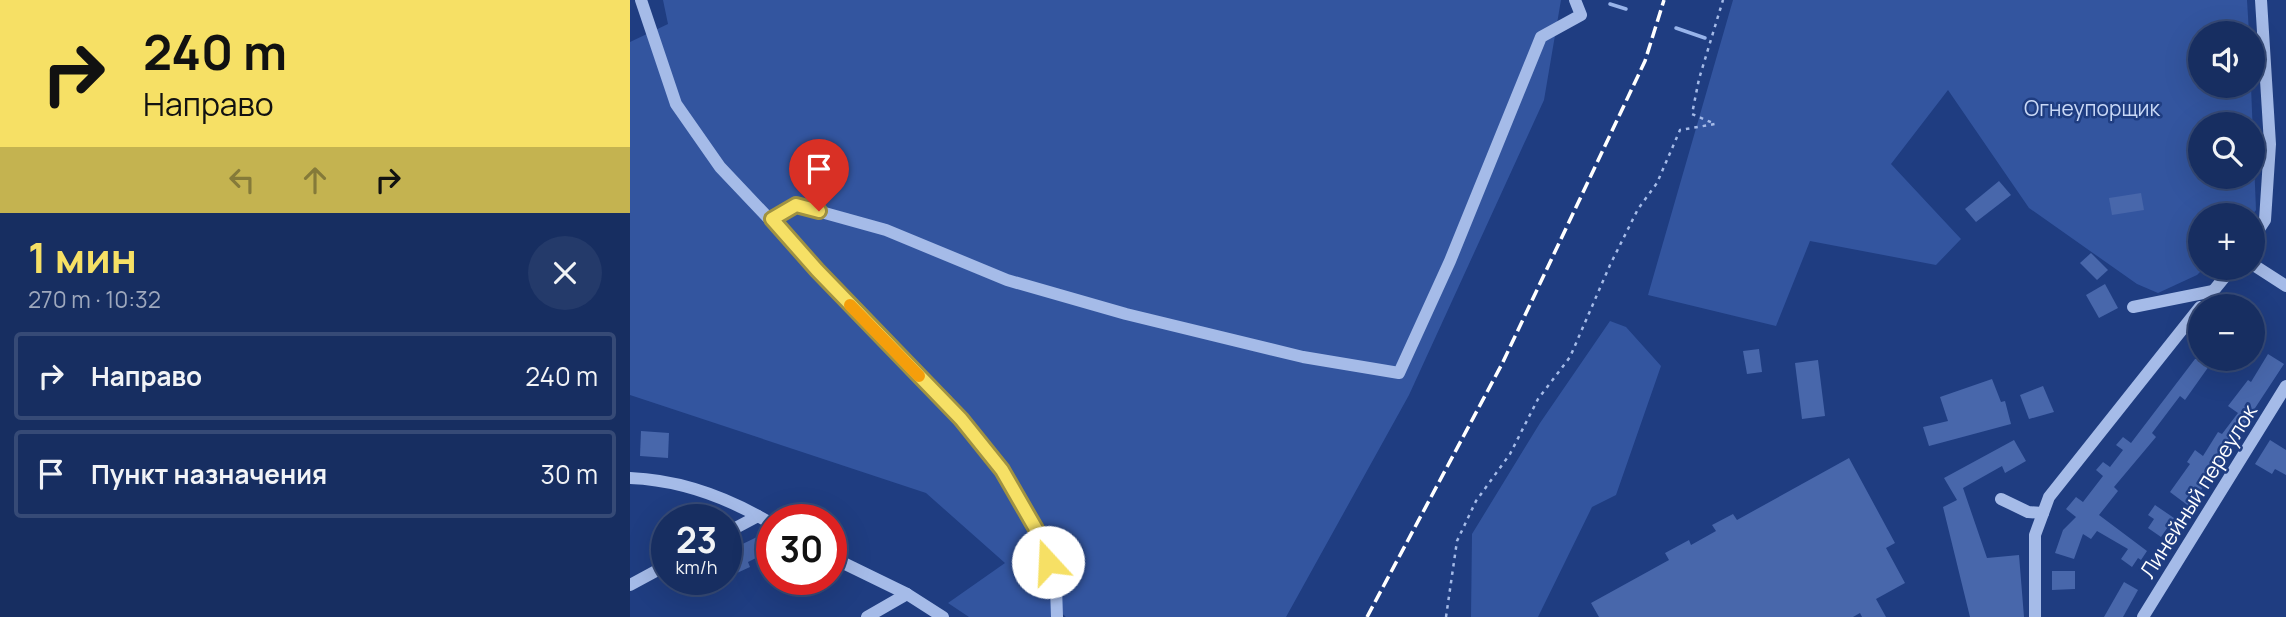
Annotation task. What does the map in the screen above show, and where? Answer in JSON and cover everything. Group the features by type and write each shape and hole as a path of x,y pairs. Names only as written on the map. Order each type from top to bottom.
{"street":[{"path":"641,0 676,104 720,167 902,359 947,401 1002,470 1040,536 1056,587 1057,617"},
{"path":"772,219 796,205 886,230 1007,279 1126,314 1303,357 1399,373 1450,261 1541,37 1581,15 1575,0"},
{"path":"2261,0 2270,144 2265,220"},
{"path":"2265,272 2286,286"},
{"path":"2211,294 2222,280"},
{"path":"2133,307 2213,291"},
{"path":"2035,617 2035,535 2049,497 2188,322"},
{"name":"Линейный переулок","path":"2143,617 2286,386"},
{"path":"630,478 661,479 712,495 756,515"},
{"path":"2000,499 2028,512 2043,513"},
{"path":"847,565 907,594 943,617"},
{"path":"630,585 651,574"},
{"path":"867,617 907,594"}],"path":[{"path":"1446,617 1457,541 1476,500 1510,454 1538,399 1570,357 1610,265 1638,209 1657,183 1680,130 1715,124 1692,114 1723,0"}],"green space":[{"path":"663,0 1561,0 1544,100 1409,395 1286,617 1066,617 1052,605 1052,617 969,617 948,603 1005,563 926,493 630,395 630,42 668,24"},
{"name":"Огнеупорщик","path":"1733,0 2247,0 2248,21 2188,21 2188,98 2251,98 2252,112 2188,112 2188,189 2255,189 2256,203 2188,203 2188,279 2158,293 2137,284 2029,208 1948,90 1891,164 1961,239 1936,265 1810,241 1776,326 1648,295"},
{"path":"1610,321 1626,327 1661,366 1616,495 1592,507 1538,617 1471,617 1472,534 1540,423"}],"building":[{"path":"1999,181 2011,195 1976,222 1965,209"},
{"path":"2141,193 2144,210 2112,215 2109,198"},
{"path":"2091,253 2108,270 2097,280 2080,263"},
{"path":"2105,284 2118,308 2099,318 2086,295"},
{"path":"1759,349 1762,372 1747,374 1743,351"},
{"path":"2268,354 2284,364 2190,507 2170,492 2190,464 2187,462 2195,450 2203,456 2218,432 2222,434 2238,413 2228,406 2248,380 2251,382 2258,371 2265,371"},
{"path":"1818,360 1825,416 1802,419 1795,363"},
{"path":"2188,368 2188,371 2206,371 2185,400 2180,396 2152,433 2156,437 2114,487 2118,491 2099,515 2147,551 2141,560 2138,558 2132,567 2121,559 2128,549 2097,531 2091,539 2083,534 2074,559 2055,553 2063,530 2076,517 2066,509 2076,497 2083,502 2103,476 2096,470 2103,462 2110,467 2123,450 2116,445 2123,437 2131,443"},
{"path":"1992,379 2001,402 2005,401 2011,424 1929,446 1923,427 1948,421 1940,397"},
{"path":"2043,386 2054,412 2029,419 2020,395"},
{"path":"641,431 669,433 668,458 640,456"},
{"path":"2014,440 2026,461 2005,473 2002,466 1963,488 1987,558 2019,555 2024,617 1970,617 1943,507 1957,500 1944,478"},
{"path":"2270,440 2286,450 2286,475 2275,469 2272,474 2255,464"},
{"path":"1849,458 1895,543 1886,548 1905,583 1876,599 1886,617 1862,617 1860,613 1853,617 1599,617 1591,603 1669,560 1665,553 1689,540 1691,545 1716,531 1712,525 1733,514 1737,520"},
{"path":"2155,505 2174,518 2161,537 2148,528 2154,519 2148,515"},
{"path":"756,537 756,558 748,562 750,567 742,571 742,544"},
{"path":"2052,571 2075,571 2075,589 2052,590"},
{"path":"2124,582 2138,590 2123,617 2104,617"}],"waterway":[{"path":"1610,4 1626,9"},
{"path":"1676,28 1705,38"}],"railway":[{"path":"1367,617 1502,364 1645,61 1664,0"}],"slow traffic":[{"path":"850,305 919,376"}],"route":[{"path":"819,211 796,205 772,219 902,359 947,401 1002,470 1040,536 1048,562"}]}
